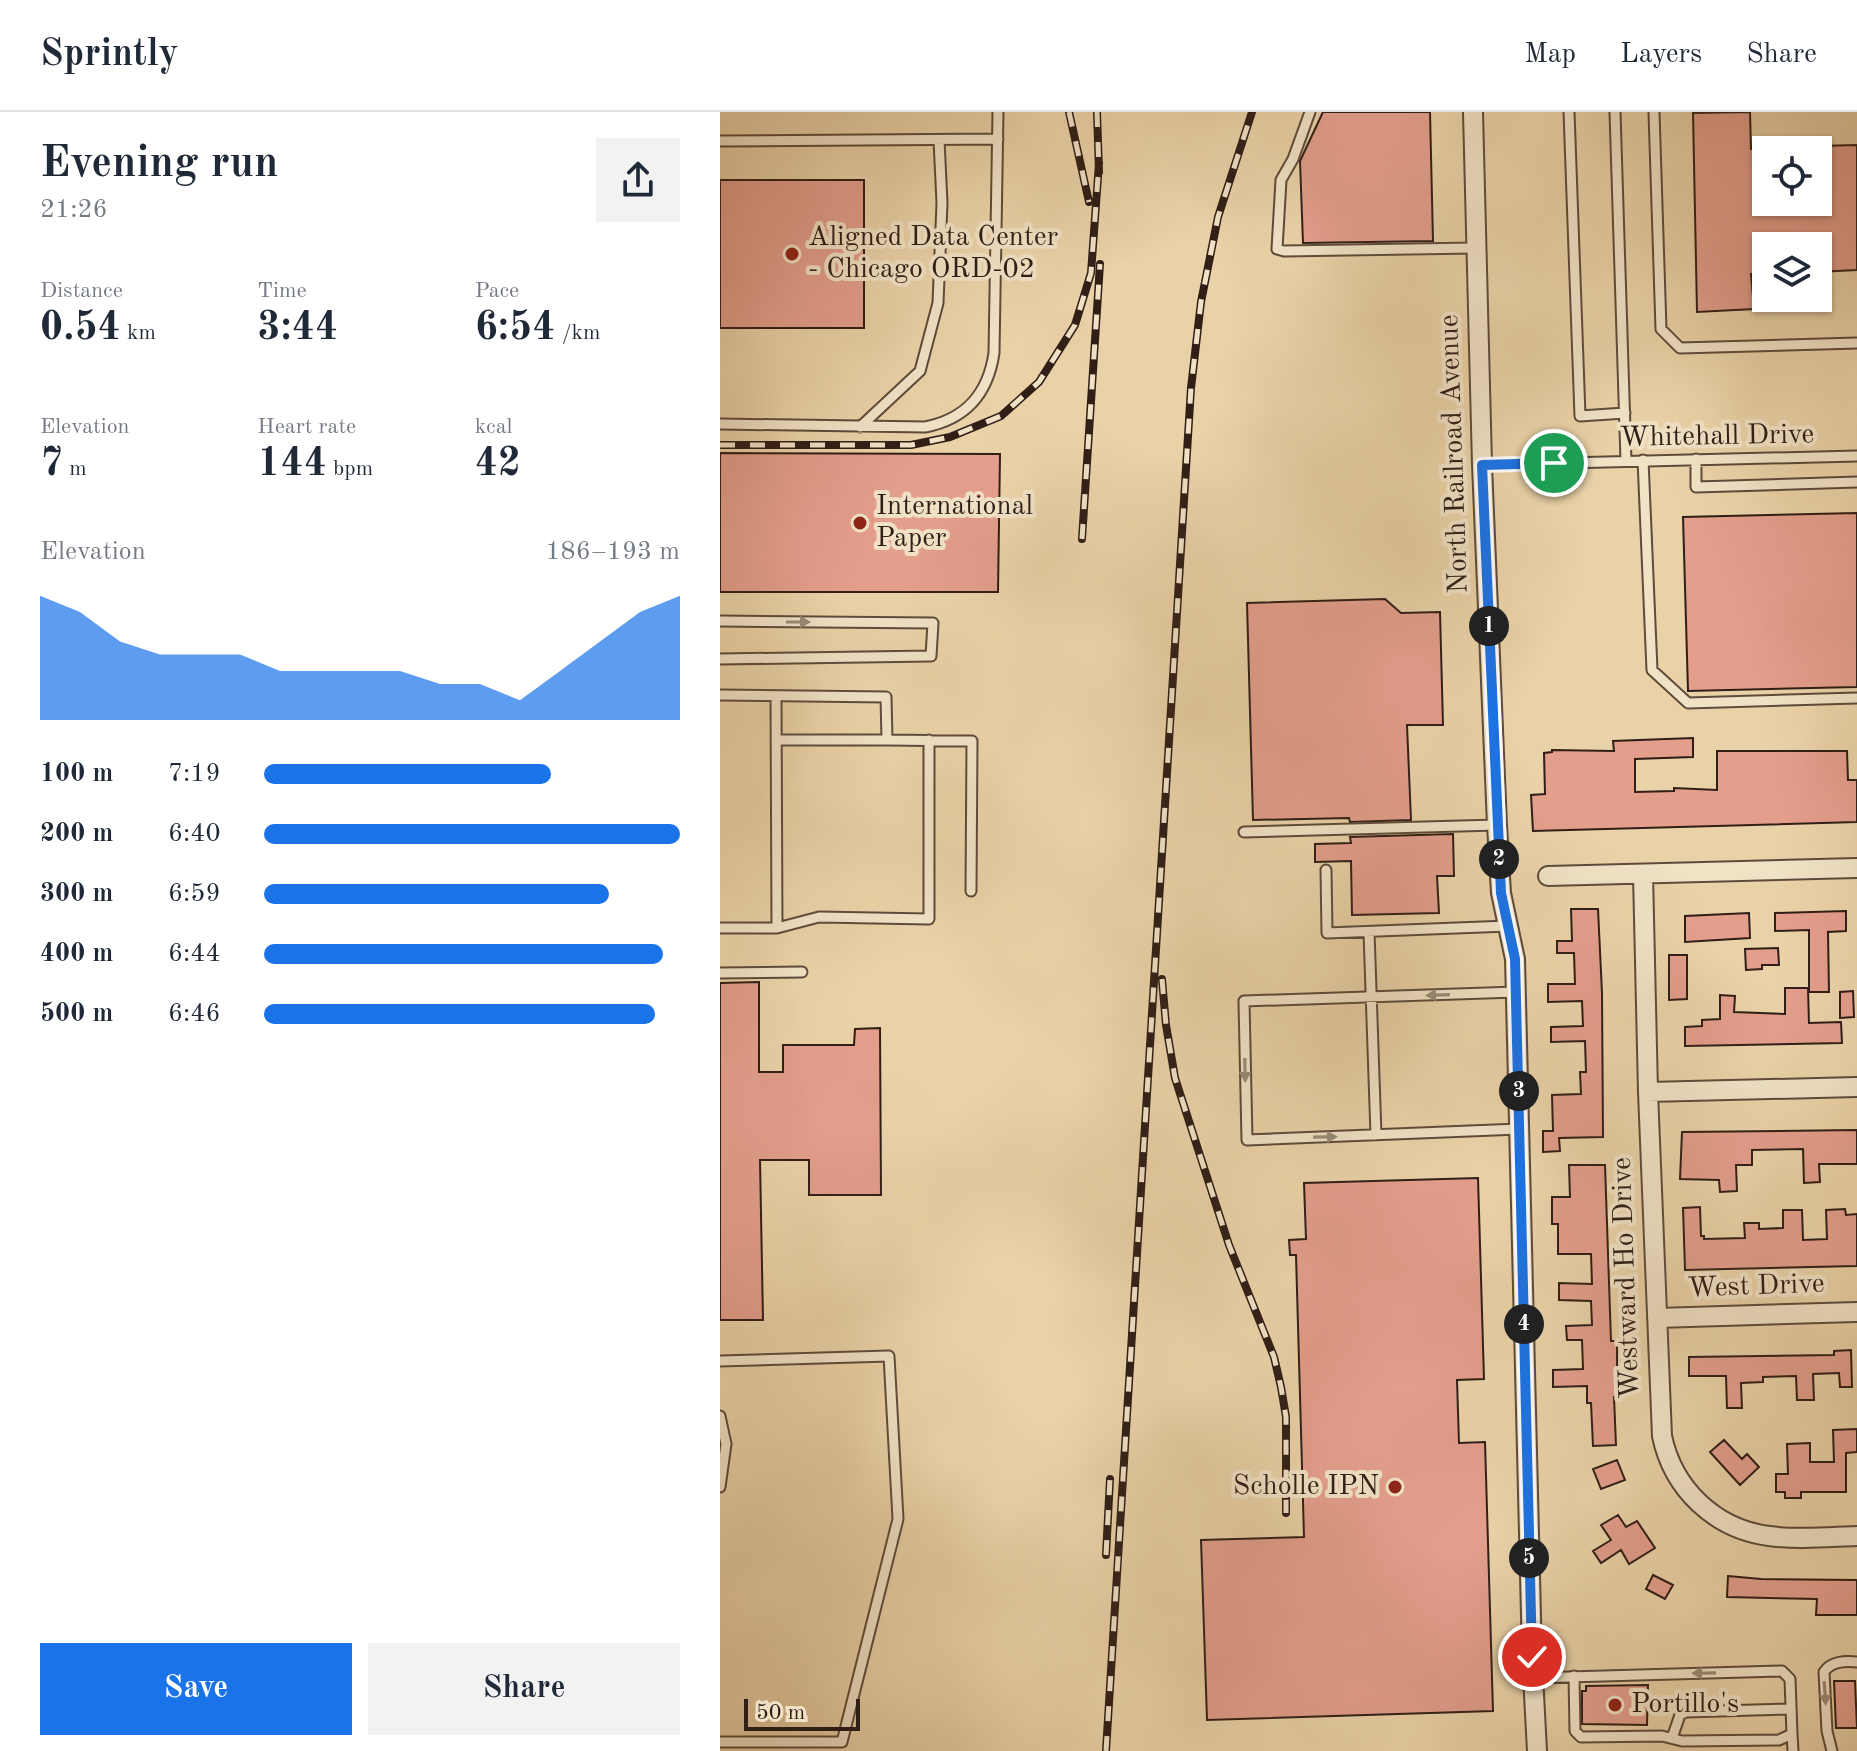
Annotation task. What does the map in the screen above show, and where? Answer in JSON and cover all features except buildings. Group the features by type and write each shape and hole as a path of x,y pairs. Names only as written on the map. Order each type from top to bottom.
{"street":[{"name":"North Railroad Avenue","path":"1473,112 1482,465 1497,825 1501,893 1515,959 1537,1751"},
{"path":"1548,876 1857,868"},
{"name":"Westward Ho Drive","path":"1643,874 1662,1436 1669,1461 1686,1489 1715,1516 1753,1533 1785,1537 1857,1536"},
{"path":"1648,1092 1857,1087"},
{"name":"West Drive","path":"1657,1318 1857,1312"}],"lane":[{"path":"720,424 925,427 944,423 981,394 991,376 994,353 998,112"},
{"path":"1310,112 1293,159 1281,180 1277,249 1475,248"},
{"path":"1569,112 1580,416 1625,413"},
{"path":"1615,112 1626,461"},
{"path":"1654,112 1661,329 1680,348 1857,343"},
{"path":"720,141 998,139"},
{"path":"860,427 920,371 938,303 942,203 939,140"},
{"name":"Whitehall Drive","path":"1482,465 1857,456"},
{"path":"1696,459 1696,487 1857,482"},
{"path":"1643,460 1652,670 1688,703 1857,698"},
{"path":"720,621 933,623 931,656 720,659"},
{"path":"720,695 886,697 887,740"},
{"path":"776,696 777,928"},
{"path":"776,740 972,741 971,891"},
{"path":"720,928 777,928 819,917 929,919 929,740"},
{"path":"1244,832 1497,825"},
{"path":"1326,870 1327,933 1508,926"},
{"path":"1369,932 1376,1135"},
{"path":"720,973 802,972"},
{"path":"1516,992 1244,1001 1247,1140 1519,1129"},
{"path":"720,1361 889,1356 898,1519 842,1742 720,1742"},
{"path":"720,1416 723,1443 720,1487"},
{"path":"1832,1751 1827,1731 1824,1672 1837,1662 1857,1662"},
{"path":"1533,1678 1782,1671 1790,1679 1793,1751"},
{"path":"1574,1676 1575,1731 1581,1737 1672,1738 1682,1741 1779,1740 1792,1734"},
{"path":"1672,1738 1680,1715 1686,1712 1791,1709"}],"railway":[{"path":"1069,112 1089,202"},
{"path":"1097,112 1099,172"},
{"path":"1106,1751 1191,388 1201,302 1218,217 1252,112"},
{"path":"720,445 911,445 950,437 1001,416 1039,382 1075,325 1091,273 1099,163"},
{"path":"1082,539 1100,264"},
{"path":"1162,979 1175,1078 1229,1245 1274,1357 1281,1387 1286,1417 1286,1513"},
{"path":"1106,1555 1110,1479"}],"place":[{"name":"Aligned Data Center - Chicago ORD-02","path":"792,254"},
{"name":"International Paper","path":"860,523"},
{"name":"Scholle IPN","path":"1395,1487"},
{"name":"Portillo's","path":"1615,1705"}],"route":[{"path":"1532,1657 1515,959 1501,893 1482,465 1554,463"}]}
